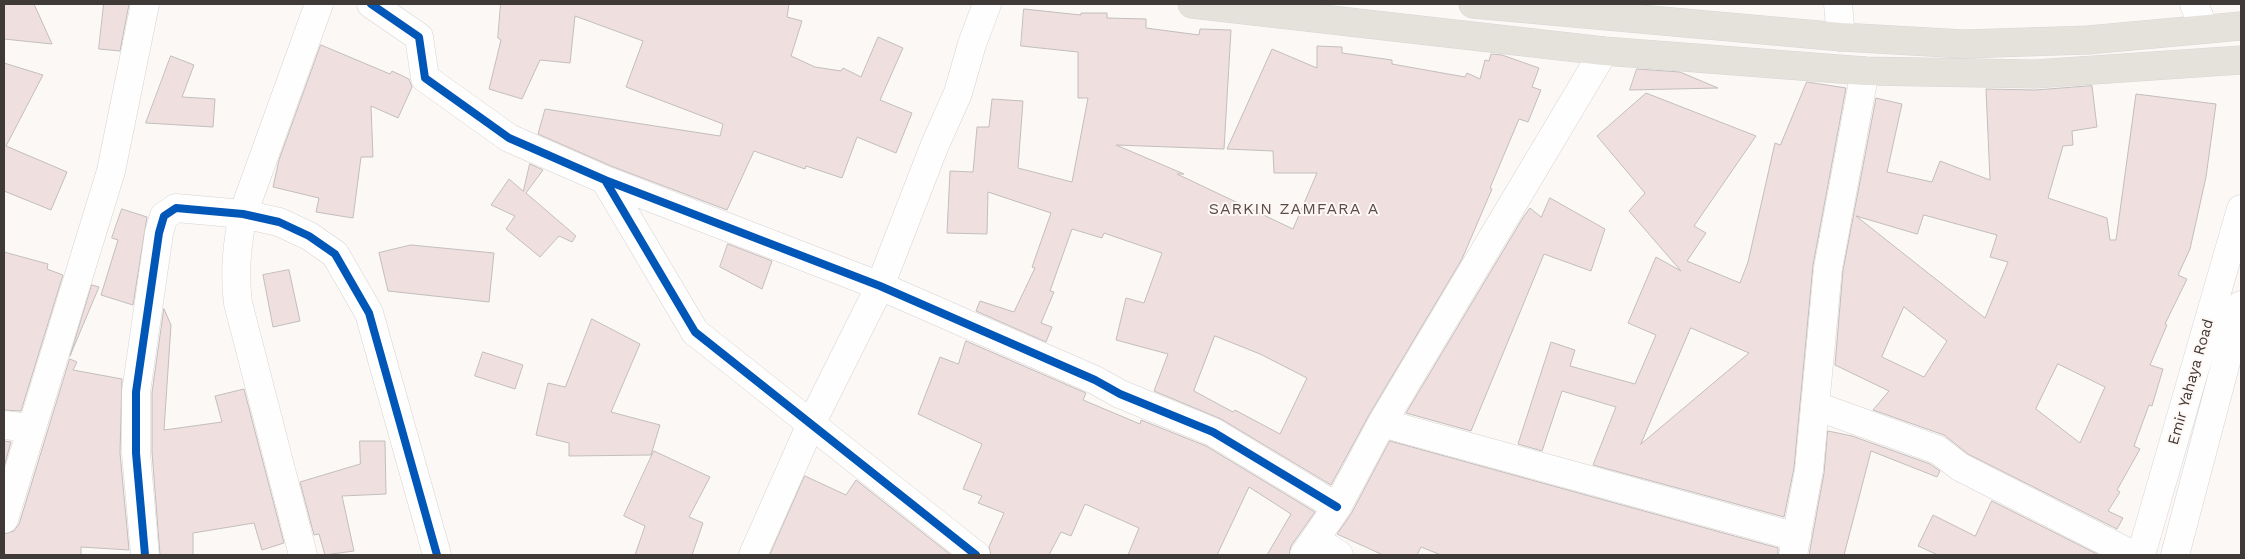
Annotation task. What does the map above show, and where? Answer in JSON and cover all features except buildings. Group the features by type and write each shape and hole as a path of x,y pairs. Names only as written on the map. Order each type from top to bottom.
{"main road":[{"path":"1192,4 1604,51 1865,71 2035,74 2241,60"},
{"path":"1473,4 1841,37 1964,44 2088,40 2199,16 2241,26"}],"street":[{"path":"4,519 111,171 145,4"},
{"path":"303,555 238,303 235,268 243,214 319,4"},
{"path":"371,4 419,37 424,78 509,138 605,180 880,286 1095,380 1120,394 1213,432 1336,507"},
{"path":"753,555 812,422 880,286 934,147 958,94 972,44 987,4"},
{"path":"1838,4 1841,37"},
{"path":"1339,555 1310,547 1336,507 1382,423 1604,51"},
{"path":"1382,423 1795,546 1809,470 1828,268 1865,71"},
{"path":"605,180 695,332 812,422 976,555"},
{"path":"145,555 136,452 136,392 159,233 164,216 176,208 243,214 279,222 309,236 335,254 369,313 437,555"},
{"name":"Emir Yahaya Road","path":"2140,555 2241,209"},
{"name":"Emir Yahaya Road","path":"2175,555 2241,305"},
{"path":"1816,406 1938,450 1960,467 2132,555"},
{"path":"4,425 32,428"}],"cycle path":[{"path":"371,4 419,37 425,78 509,138 605,180 695,332 976,555"},
{"path":"605,180 880,286 1095,380 1120,394 1213,432 1337,507"},
{"path":"145,555 136,453 136,392 159,233 164,216 176,208 243,214 279,222 309,236 335,254 369,313 437,555"}],"district":[{"name":"SARKIN ZAMFARA A","path":"1294,209"}]}
